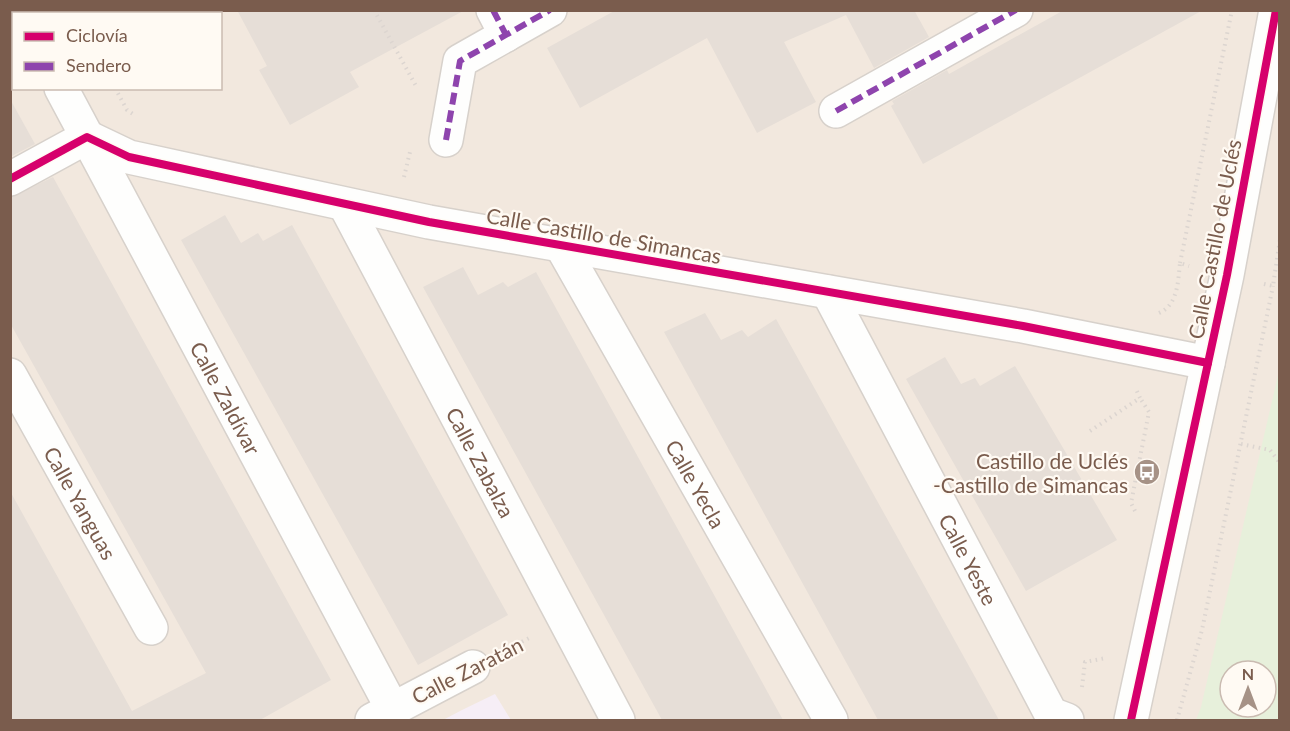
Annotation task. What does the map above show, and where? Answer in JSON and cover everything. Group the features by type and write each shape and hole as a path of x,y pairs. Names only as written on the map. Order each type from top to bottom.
{"street":[{"path":"446,140 460,61 499,23 550,10"},
{"path":"836,111 1016,10"},
{"name":"Calle Castillo de Uclés","path":"1131,720 1229,264 1276,10"},
{"name":"Calle Zaldívar","path":"62,90 382,714"},
{"path":"10,179 87,137"},
{"name":"Calle Castillo de Simancas","path":"87,137 129,157 345,205 562,247 1023,326 1208,363"},
{"name":"Calle Zabalza","path":"345,205 563,621 618,720"},
{"name":"Calle Yecla","path":"562,247 831,720"},
{"name":"Calle Yeste","path":"828,292 1051,714 1074,709"},
{"name":"Calle Yanguas","path":"10,375 151,628"},
{"name":"Calle Zaratán","path":"382,714 473,667"}],"path":[{"path":"374,10 419,90"},
{"path":"1180,263 1232,10"},
{"path":"404,179 412,145"},
{"path":"1177,720 1202,630 1273,286"},
{"path":"1090,430 1123,409"},
{"path":"1241,444 1270,450 1280,463"},
{"path":"1074,709 1085,662 1107,658"}],"shaded area":[{"path":"11,11 1279,11 1279,720 11,720"},
{"path":"495,694 511,720 443,720 462,710"}],"green space":[{"path":"1279,371 1279,720 1196,720 1201,707"}],"building":[{"path":"237,10 465,10 350,72 359,87 290,125 259,70 267,66"},
{"path":"616,10 914,10 929,37 874,68 846,15 784,42 816,102 757,133 707,38 580,108 547,48"},
{"path":"1064,10 1203,10 923,164 891,106 894,104 892,101 947,70 949,74"},
{"path":"10,99 35,144 10,157"},
{"path":"53,177 331,680 260,720 10,720 10,491 132,711 206,673 10,323 10,198"},
{"path":"225,215 241,243 258,233 263,241 292,225 508,615 418,665 181,240"},
{"path":"463,267 478,295 503,282 508,287 536,272 783,720 662,720 423,287"},
{"path":"705,313 721,340 742,330 748,337 776,319 999,720 878,720 664,332"},
{"path":"945,357 961,384 975,378 980,386 1015,366 1117,540 1026,591 906,379"}],"marked path":[{"path":"493,10 506,35"},
{"path":"446,140 460,61 550,10"},
{"path":"836,111 1016,10"}],"cycle path":[{"path":"1131,720 1227,275 1276,10"},
{"path":"10,179 87,137 129,157 429,222 1023,326 1208,363"}],"place":[{"name":"Castillo de Uclés -Castillo de Simancas","path":"1147,472"}]}
